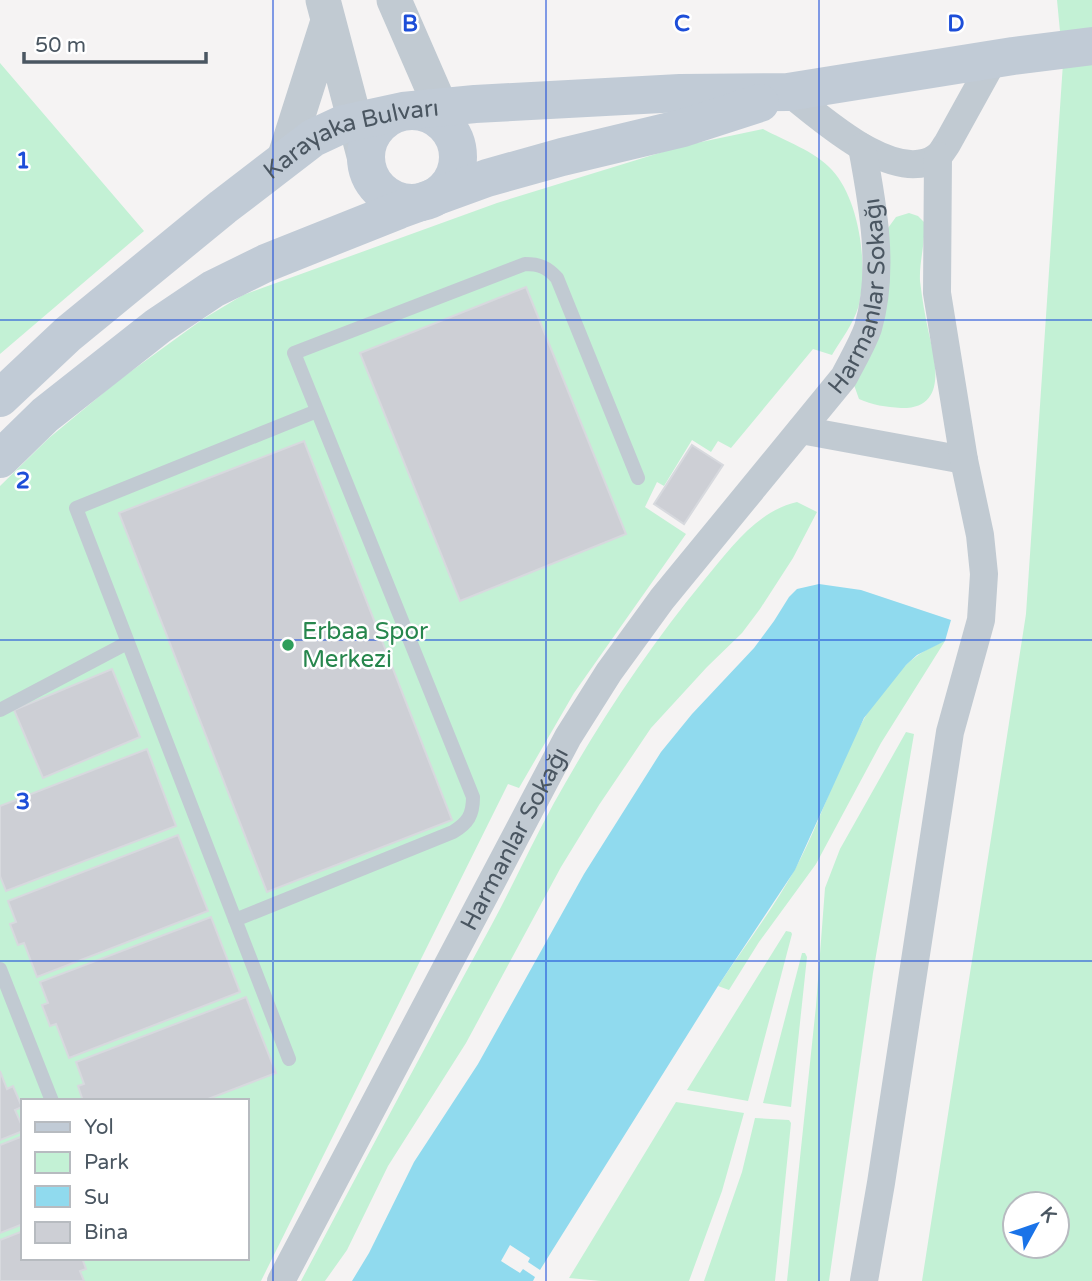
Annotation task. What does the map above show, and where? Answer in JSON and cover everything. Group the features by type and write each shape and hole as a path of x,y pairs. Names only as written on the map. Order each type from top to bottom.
{"main road":[{"name":"Karayaka Bulvarı","path":"0,398 68,334 223,207 284,159 328,130 357,121 680,93 788,92 1004,57 1092,46"},
{"name":"Karayaka Bulvarı","path":"0,459 45,415 158,326 213,289 266,263 487,178 683,128 788,92"},
{"path":"443,115 458,162 445,189 426,200 411,203 389,196 377,187 367,167 366,154 369,141 383,121 443,115"}],"street":[{"path":"325,11 357,121 367,167"},
{"path":"284,159 325,11"},
{"path":"400,14 443,115"},
{"path":"788,92 862,148 882,158 906,163 926,162 938,156 947,144 1004,57"},
{"name":"Harmanlar Sokağı","path":"281,1281 536,795 608,672 662,598 844,377 867,329 875,288 872,199 862,148"},
{"path":"864,1281 950,732 981,620 984,574 980,535 964,460 936,293 938,156"},
{"path":"801,430 964,460"}],"lane":[{"path":"235,920 453,832 466,824 473,811 473,797 294,353 525,264 537,264 548,269 557,278 638,478"},
{"path":"289,1059 76,508 317,411"},
{"path":"0,710 127,643"},
{"path":"0,969 51,1099"}],"green space":[{"path":"1057,0 1092,0 1092,1281 922,1281 1026,614 1063,63"},
{"path":"0,63 144,231 0,354"},
{"name":"Erbaa Spor Merkezi","path":"763,129 825,163 842,183 860,236 863,274 858,308 832,355 813,349 731,448 718,441 711,452 692,440 664,486 657,482 645,507 686,534 574,693 519,788 508,784 261,1281 0,1281 0,486 49,438 119,380 203,319 243,295 497,203 682,146"},
{"path":"909,213 924,222 920,281 934,358 935,382 926,401 916,406 901,408 859,399 854,385 888,228 896,217"},
{"path":"797,502 817,512 793,558 742,633 651,728 561,867 466,1043 388,1166 347,1250 325,1281 301,1281 554,803 588,744 644,659 735,544 757,522"},
{"path":"945,641 881,743 816,864 759,942 729,990 718,986 795,869 853,740 871,708 891,680 916,657"},
{"path":"906,732 914,734 873,973 829,1281 787,1281 816,1006 825,888 840,849"},
{"path":"786,931 792,934 748,1101 687,1090"},
{"path":"802,953 807,957 791,1107 763,1103"},
{"path":"676,1102 744,1113 722,1191 689,1281 601,1281 569,1278"},
{"path":"755,1118 789,1120 791,1123 775,1281 704,1281 742,1172"}],"water":[{"path":"819,584 861,590 951,620 945,641 917,655 906,665 864,718 795,870 718,986 540,1270 528,1262 530,1258 510,1245 501,1261 520,1273 523,1269 535,1277 533,1281 352,1281 369,1253 414,1162 478,1064 584,874 661,752 692,714 754,648 789,597 797,589"}],"building":[{"path":"526,287 626,534 460,601 360,353"},
{"path":"304,441 452,820 267,892 119,513"},
{"path":"692,445 723,465 684,524 654,504"},
{"path":"112,669 140,737 43,778 14,710"},
{"path":"147,749 176,826 6,891 0,876 0,806"},
{"path":"178,835 208,911 37,977 24,943 18,945 10,924 16,922 8,901"},
{"path":"211,917 240,992 69,1058 56,1024 50,1026 42,1005 48,1003 40,982"},
{"path":"246,997 276,1073 208,1099 82,1099 78,1086 84,1084 76,1062"},
{"path":"0,1071 7,1089 13,1086 21,1105 15,1110 21,1124 21,1132 0,1140"},
{"path":"21,1137 21,1225 0,1233 0,1145"},
{"path":"21,1232 21,1260 83,1260 86,1269 80,1271 84,1281 0,1281 0,1240"}],"place":[{"name":"Erbaa Spor Merkezi","path":"288,645"}]}
